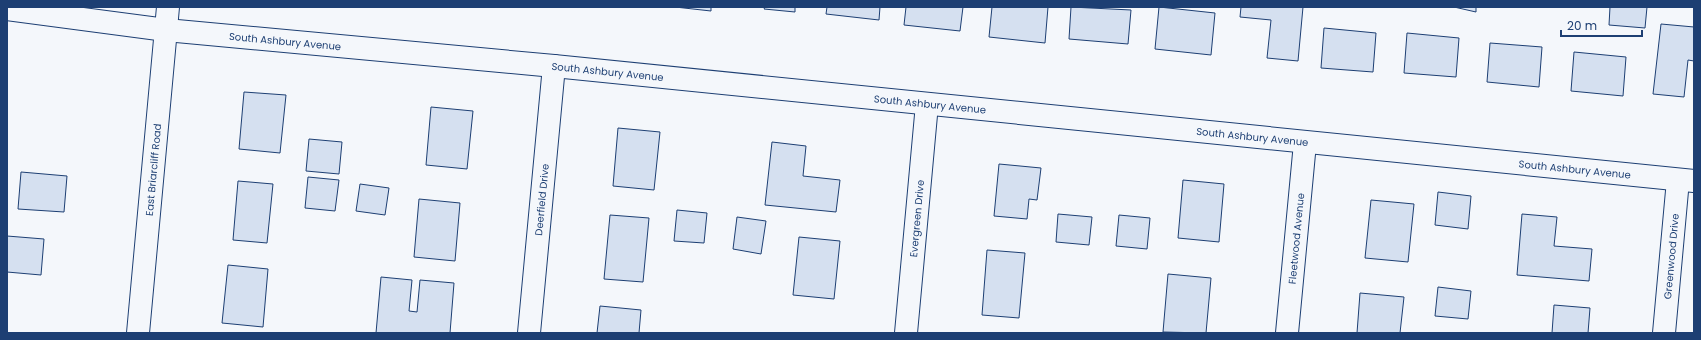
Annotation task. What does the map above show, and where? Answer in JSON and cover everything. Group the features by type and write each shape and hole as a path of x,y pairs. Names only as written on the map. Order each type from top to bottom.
{"street":[{"name":"East Briarcliff Road","path":"138,333 168,7"},
{"name":"South Ashbury Avenue","path":"7,9 166,30 554,66 1305,143 1686,180"},
{"name":"Deerfield Drive","path":"529,333 554,66"},
{"name":"Evergreen Drive","path":"906,333 927,104"},
{"name":"Fleetwood Avenue","path":"1287,333 1305,143"},
{"name":"Greenwood Drive","path":"1664,333 1686,180"}],"building":[{"path":"675,7 711,7 711,11"},
{"path":"765,7 795,7 795,12 764,9"},
{"path":"827,7 880,7 879,20 826,14"},
{"path":"906,7 963,7 960,31 904,25"},
{"path":"992,7 1048,7 1045,43 989,37"},
{"path":"1071,7 1131,10 1128,44 1069,39"},
{"path":"1159,7 1215,13 1211,55 1155,49"},
{"path":"1241,7 1303,7 1298,61 1267,58 1271,20 1240,17"},
{"path":"1454,7 1476,7 1476,12"},
{"path":"1610,7 1647,7 1645,28 1609,25"},
{"path":"1661,24 1694,27 1694,61 1688,60 1684,97 1653,94"},
{"path":"1324,28 1376,33 1373,72 1321,68"},
{"path":"1407,33 1459,38 1456,77 1404,73"},
{"path":"1490,43 1542,47 1539,87 1487,82"},
{"path":"1574,52 1626,57 1623,96 1571,91"},
{"path":"244,92 286,95 280,153 239,149"},
{"path":"431,107 473,111 467,169 426,165"},
{"path":"618,128 660,132 654,190 613,186"},
{"path":"309,139 342,142 339,174 306,171"},
{"path":"772,142 806,146 803,176 840,180 836,212 765,205"},
{"path":"999,164 1041,168 1037,200 1029,199 1027,219 994,216"},
{"path":"21,172 67,176 64,212 18,209"},
{"path":"308,177 339,180 335,211 305,208"},
{"path":"1183,180 1224,184 1219,242 1178,238"},
{"path":"238,181 273,184 267,243 233,240"},
{"path":"360,184 389,188 385,215 356,211"},
{"path":"1438,192 1471,196 1468,229 1435,225"},
{"path":"419,199 460,203 455,261 414,257"},
{"path":"1371,200 1414,204 1408,262 1365,258"},
{"path":"677,210 707,213 704,243 674,241"},
{"path":"1058,214 1092,217 1089,245 1056,242"},
{"path":"1522,214 1557,217 1554,246 1592,249 1589,281 1517,275"},
{"path":"610,215 649,218 643,282 604,279"},
{"path":"1119,215 1150,218 1147,249 1116,246"},
{"path":"737,217 766,221 761,254 733,249"},
{"path":"7,236 44,239 41,275 7,272"},
{"path":"799,237 840,241 834,299 793,295"},
{"path":"987,250 1025,253 1019,318 982,315"},
{"path":"228,265 268,269 263,327 222,323"},
{"path":"1168,274 1211,278 1206,333 1163,332"},
{"path":"381,277 412,280 409,311 417,312 420,280 454,283 450,333 376,333"},
{"path":"1438,287 1471,291 1468,319 1435,316"},
{"path":"1360,293 1404,297 1400,333 1357,333"},
{"path":"1554,305 1590,308 1588,333 1552,333"},
{"path":"600,306 641,310 639,333 597,333"}]}
